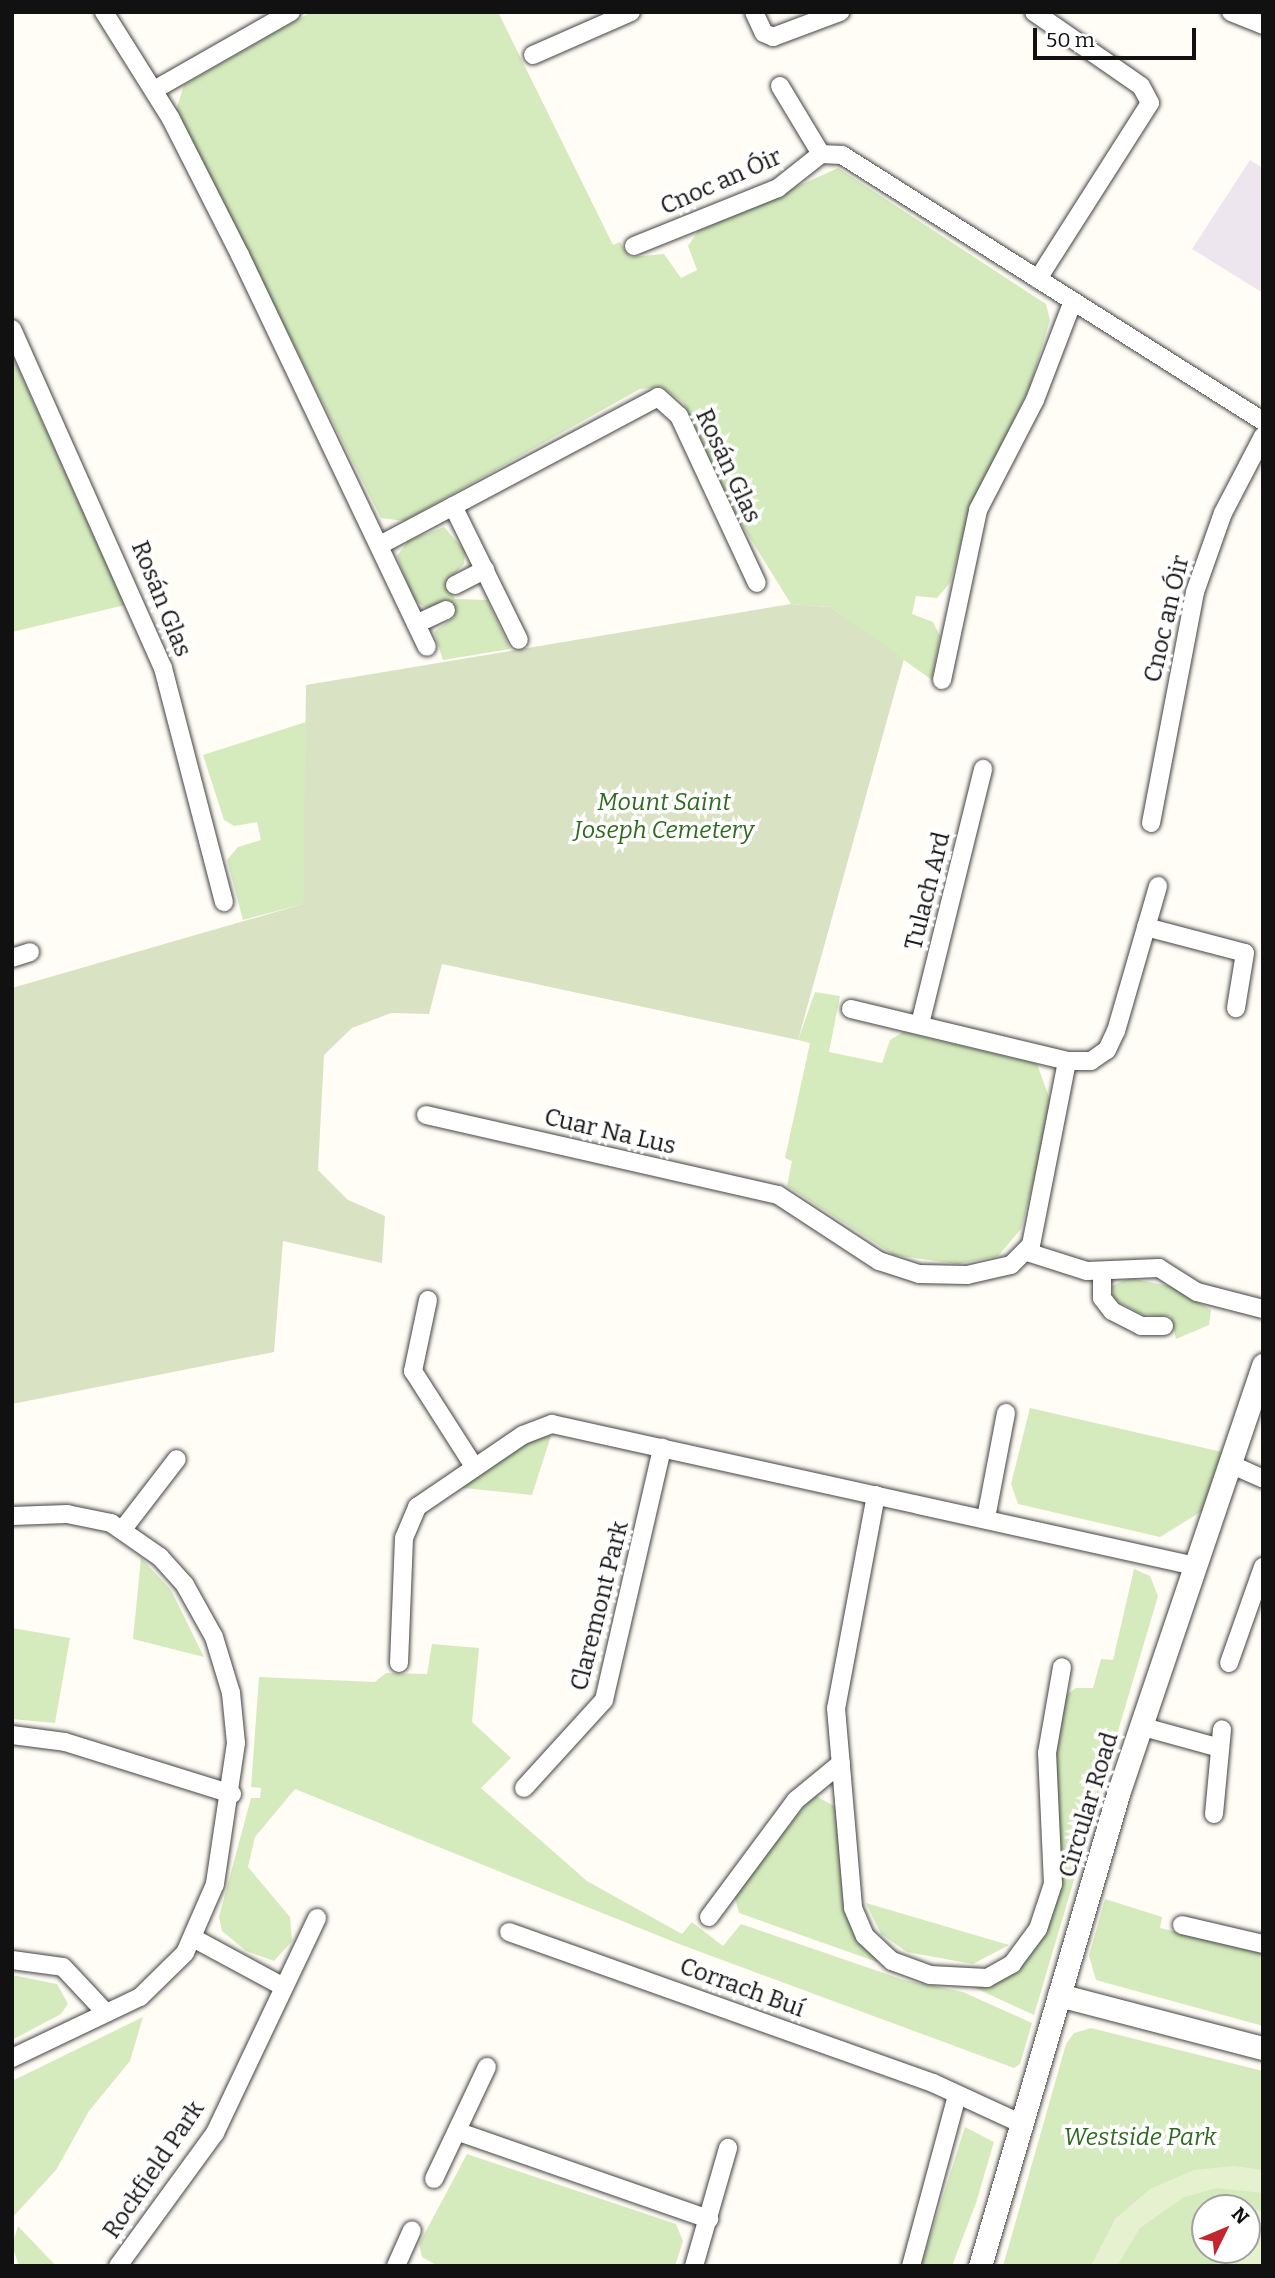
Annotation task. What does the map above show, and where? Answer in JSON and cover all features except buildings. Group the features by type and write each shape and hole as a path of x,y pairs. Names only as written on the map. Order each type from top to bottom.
{"street":[{"path":"104,12 154,90 380,545 427,647"},
{"path":"154,90 291,12"},
{"path":"533,55 631,12"},
{"path":"754,12 764,33 778,36 840,12"},
{"path":"1034,12 1141,86 1150,103 1038,279"},
{"path":"1231,12 1263,25"},
{"name":"Cnoc an Óir","path":"634,246 778,188 821,153 780,86"},
{"path":"821,153 842,155 1263,421"},
{"path":"942,680 978,510 1035,400 1073,301"},
{"name":"Rosán Glas","path":"12,329 163,668 224,902"},
{"name":"Rosán Glas","path":"380,545 644,399 659,397 678,416 757,583"},
{"name":"Cnoc an Óir","path":"1151,823 1195,592 1223,513 1263,436"},
{"path":"453,506 519,640"},
{"path":"454,585 485,570"},
{"path":"416,624 446,610"},
{"name":"Tulach Ard","path":"920,1024 983,769"},
{"path":"851,1009 1067,1061 1091,1061 1111,1044 1158,886"},
{"path":"1146,927 1245,953 1236,1008"},
{"path":"12,958 30,952"},
{"path":"1067,1061 1063,1105 1027,1252 1102,1272 1159,1268 1198,1292 1263,1309"},
{"name":"Cuar Na Lus","path":"425,1115 783,1197 862,1252 919,1274 984,1272 1027,1252"},
{"path":"1102,1272 1102,1298 1112,1311 1141,1326 1164,1326"},
{"path":"428,1300 413,1371 473,1465"},
{"name":"Circular Road","path":"980,2266 1140,1726 1230,1464 1258,1397 1263,1365"},
{"path":"986,1518 1006,1413"},
{"path":"399,1662 407,1527 428,1494 473,1465 552,1424 1195,1566"},
{"name":"Claremont Park","path":"524,1788 604,1700 662,1448"},
{"path":"123,1529 177,1460"},
{"path":"1230,1464 1263,1479"},
{"path":"876,1495 836,1697 850,1896 865,1937 892,1961 917,1972 971,1980 997,1975 1026,1948 1052,1896 1047,1744 1062,1667"},
{"path":"12,1516 67,1514 123,1529 170,1568 214,1637 236,1724 232,1794 215,1884 195,1939 161,1980 106,2012 12,2058"},
{"path":"1229,1664 1263,1567"},
{"path":"1140,1726 1220,1748"},
{"path":"1214,1814 1222,1729"},
{"path":"12,1735 65,1742 232,1794"},
{"path":"709,1917 796,1800 841,1763"},
{"name":"Rockfield Park","path":"118,2266 215,2133 280,1986 317,1918"},
{"path":"1182,1925 1263,1944"},
{"name":"Corrach Buí","path":"509,1932 957,2095 1022,2124"},
{"path":"195,1939 280,1986"},
{"path":"12,1960 64,1967 106,2012"},
{"path":"1059,1995 1263,2048"},
{"path":"434,2179 459,2132 487,2067"},
{"path":"911,2266 957,2095"},
{"path":"459,2132 709,2219"},
{"path":"694,2266 728,2148"},
{"path":"401,2264 412,2230"}],"shaded area":[{"path":"1250,160 1263,168 1263,293 1192,249"}],"green space":[{"path":"311,12 498,12 613,245 620,242 630,257 664,254 681,278 697,270 688,246 698,231 838,168 1046,304 1050,320 1030,386 970,510 950,583 937,598 916,596 912,614 933,622 940,636 932,680 830,607 791,604 732,509 683,402 662,387 640,389 404,521 381,518 176,110 184,85"},
{"path":"12,355 125,605 12,632"},
{"path":"444,527 465,551 464,564 447,582 455,599 487,600 510,649 443,660 434,632 454,617 448,601 426,608 413,599 397,556 408,541"},
{"name":"Mount Saint Joseph Cemetery","path":"791,604 830,607 904,659 798,1040 442,964 429,1014 391,1013 352,1028 324,1055 318,1170 348,1200 385,1216 382,1263 283,1241 274,1352 12,1404 12,988 303,904 306,685"},
{"path":"309,721 303,904 243,920 227,860 238,847 261,840 257,822 234,826 224,820 203,755"},
{"path":"815,992 840,996 829,1052 882,1063 890,1040 903,1032 1037,1064 1053,1108 1021,1229 998,1256 958,1264 894,1255 787,1186 792,1161 785,1158 810,1043 798,1040"},
{"path":"1130,1278 1173,1287 1211,1310 1209,1325 1176,1339 1170,1316 1141,1314 1114,1299 1112,1286"},
{"path":"1030,1408 1222,1452 1202,1511 1160,1537 1018,1504 1011,1484"},
{"path":"551,1436 532,1495 454,1487 537,1437"},
{"path":"141,1558 171,1590 204,1657 133,1639"},
{"path":"1134,1569 1150,1576 1158,1596 1034,2015 971,1986 1020,1967 1054,1910 1061,1876 1056,1754 1064,1697 1076,1688 1093,1688 1101,1659 1113,1660"},
{"path":"12,1628 70,1638 55,1723 12,1719"},
{"path":"432,1644 479,1648 472,1722 511,1758 481,1788 587,1881 682,1934 692,1922 723,1946 741,1924 904,1980 963,1992 1032,2023 1020,2064 1014,2068 679,1944 295,1789 255,1837 248,1867 290,1917 292,1941 274,1961 246,1951 222,1931 219,1917 251,1798 260,1798 261,1788 251,1787 259,1677 375,1682 386,1673 427,1674"},
{"path":"814,1795 836,1807 842,1888 854,1934 897,1969 739,1913 734,1894"},
{"path":"1105,1899 1162,1917 1160,1928 1263,1952 1263,2026 1096,1980 1089,1956"},
{"path":"866,1903 1009,1945 973,1964 907,1952 881,1934"},
{"path":"12,1975 57,1984 68,2004 61,2014 12,2040"},
{"path":"143,2017 130,2061 89,2111 56,2170 12,2218 12,2081"},
{"name":"Westside Park","path":"1091,2028 1263,2071 1263,2266 1003,2266 1066,2044 1074,2033"},
{"path":"965,2127 994,2142 976,2203 952,2266 921,2266"},
{"path":"467,2154 676,2224 683,2241 675,2266 438,2266 422,2257 419,2244"},
{"path":"1234,2166 1263,2170 1263,2193 1217,2188 1191,2194 1140,2228 1117,2266 1091,2266 1115,2219 1150,2189 1194,2170"},
{"path":"1261,2211 1263,2212 1263,2266 1216,2266 1261,2264"},
{"path":"18,2226 56,2266 19,2266 12,2245"}]}
